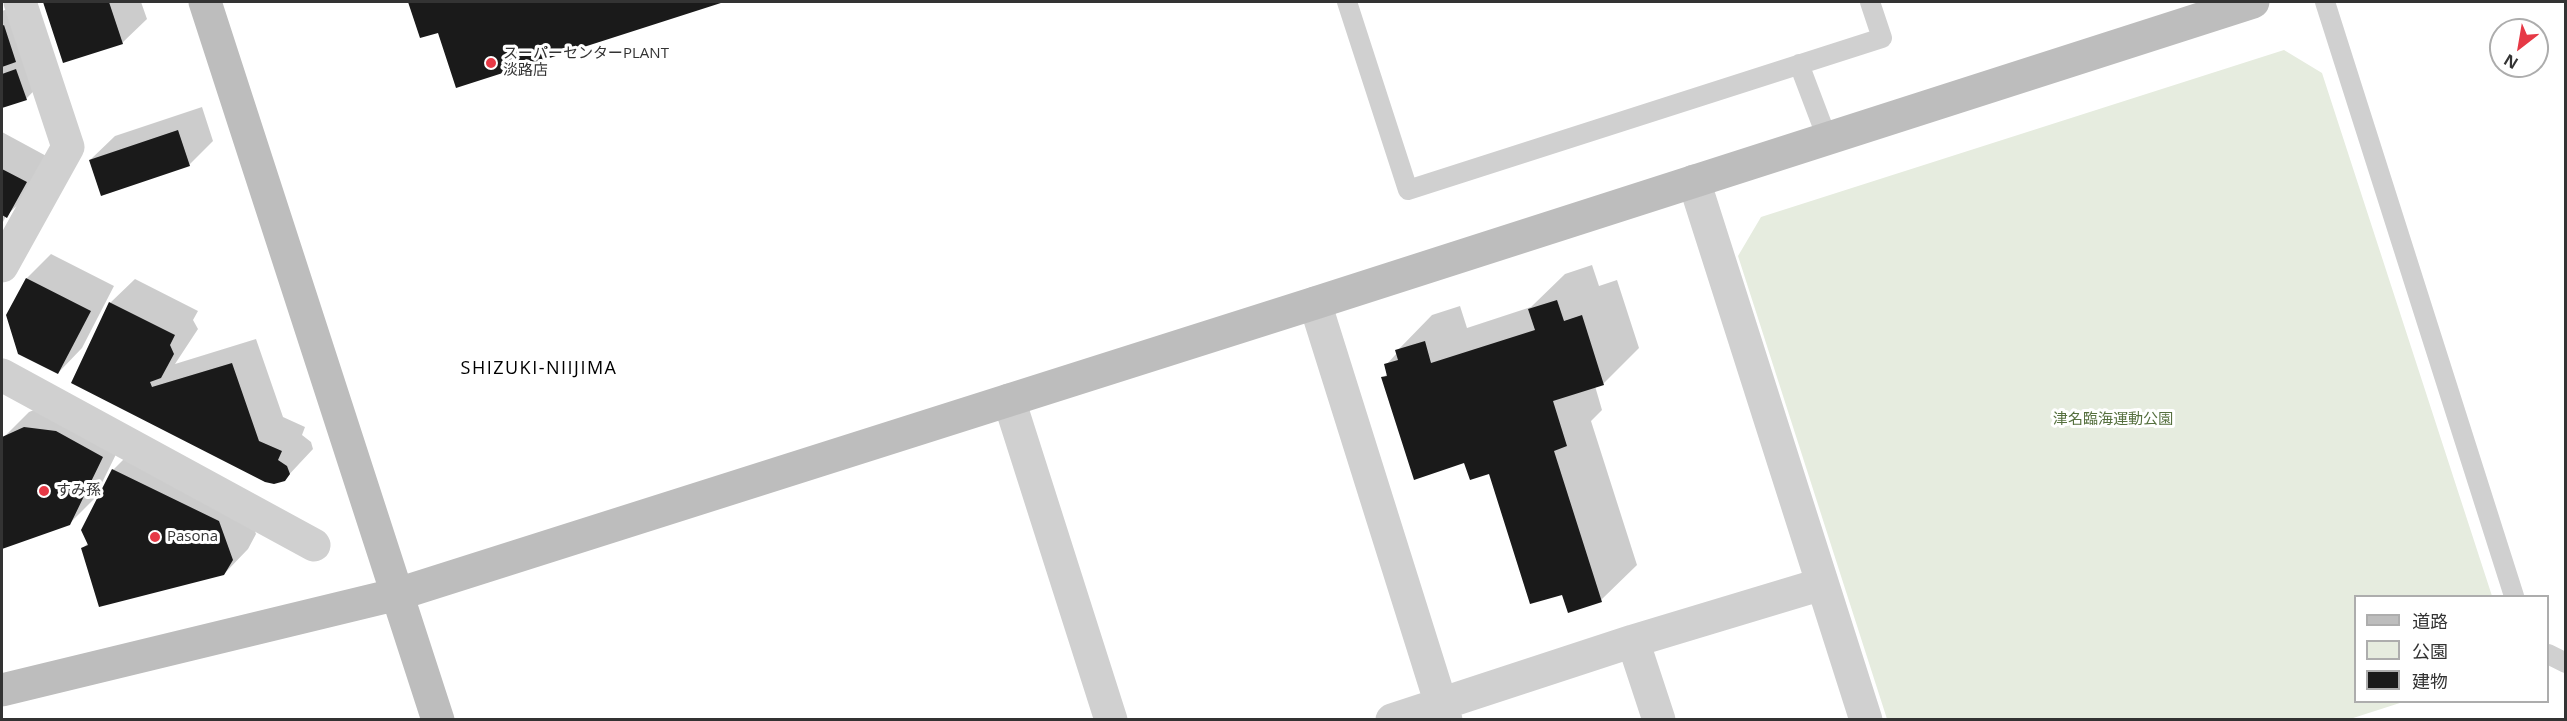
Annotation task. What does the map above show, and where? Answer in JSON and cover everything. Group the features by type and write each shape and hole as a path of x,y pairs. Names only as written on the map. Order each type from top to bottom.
{"street":[{"path":"2,266 68,147 20,2"},
{"path":"205,2 438,720"},
{"path":"2,690 398,594 2253,2"},
{"path":"1694,181 1866,720"},
{"path":"1315,303 1444,712"},
{"path":"2,377 314,545"},
{"path":"1009,400 1111,720"},
{"path":"1392,720 1444,712 1633,641 1822,584"},
{"path":"1633,641 1659,720"}],"lane":[{"path":"1347,2 1408,190 1882,38 1870,2"},
{"path":"2325,2 2513,595"},
{"path":"1799,64 1827,138"},
{"path":"2549,655 2565,663"}],"green space":[{"name":"津名臨海運動公園","path":"2284,50 2322,73 2492,595 2354,595 2354,703 2400,703 2350,719 1887,719 1738,256 1761,217"}],"building":[{"path":"43,2 109,2 123,44 63,63"},
{"name":"スーパーセンターPLANT 淡路店","path":"408,2 724,2 456,88 438,33 420,38"},
{"path":"4,25 16,62 2,67 2,26"},
{"path":"16,69 27,100 2,108 2,74"},
{"path":"178,130 190,166 101,196 89,160"},
{"path":"2,169 27,182 7,218 2,215"},
{"path":"26,278 91,311 58,374 18,354 6,315"},
{"path":"1557,300 1564,321 1582,315 1604,385 1553,401 1567,446 1554,451 1602,602 1568,613 1562,595 1530,604 1489,474 1470,480 1464,463 1414,480 1381,377 1387,376 1384,364 1398,360 1395,350 1425,341 1431,363 1535,330 1528,309"},
{"path":"109,302 175,335 170,345 174,354 161,378 150,382 152,387 232,363 259,441 282,451 278,460 287,466 290,474 285,481 274,484 265,482 71,383"},
{"name":"すみ孫","path":"24,427 56,431 103,457 70,525 2,549 2,437"},
{"name":"Pasona","path":"112,469 219,521 233,560 224,575 99,607 81,548 88,545 81,530"}],"place":[{"name":"スーパーセンターPLANT 淡路店","path":"491,63"},
{"name":"すみ孫","path":"44,491"},
{"name":"Pasona","path":"155,537"}],"district":[{"name":"SHIZUKI-NIIJIMA","path":"539,369"}]}
